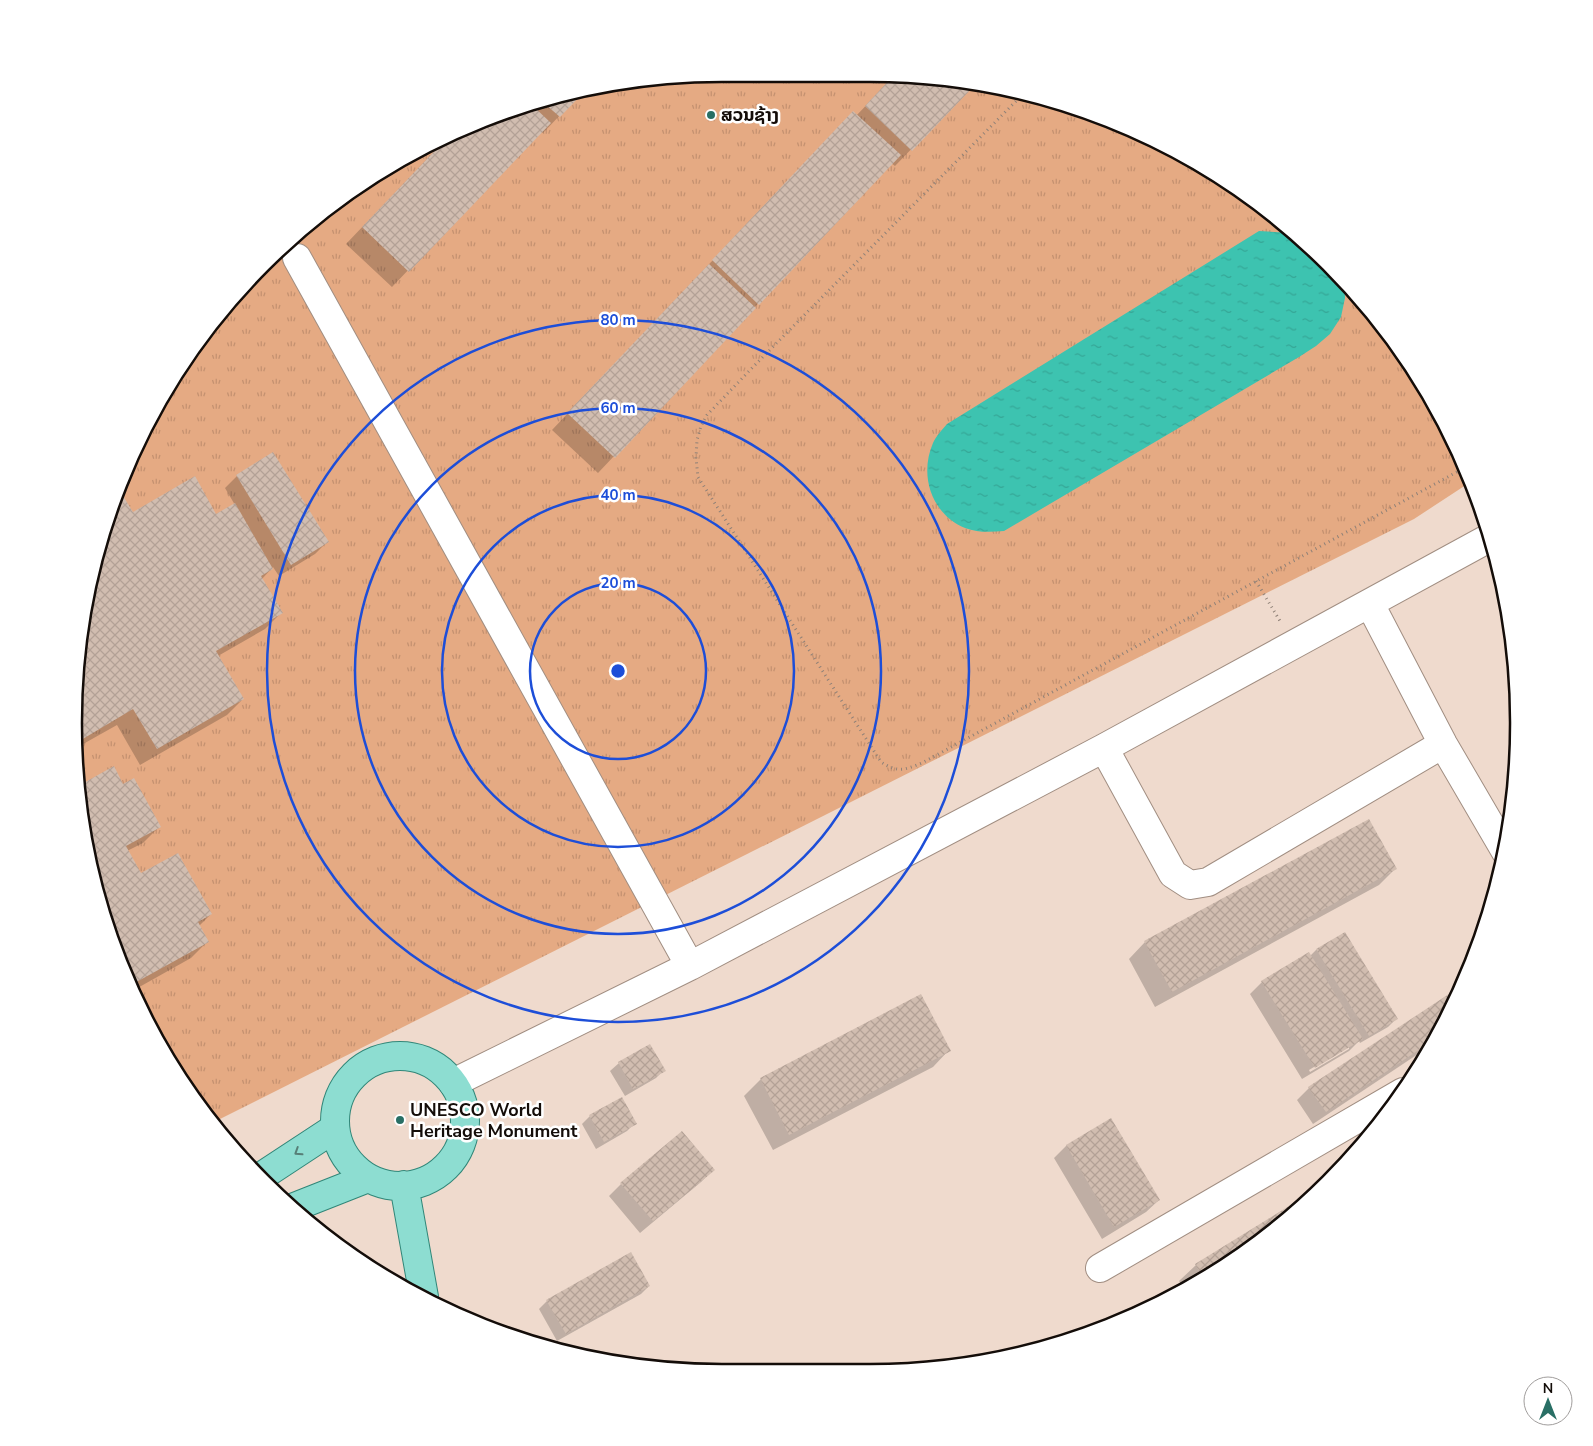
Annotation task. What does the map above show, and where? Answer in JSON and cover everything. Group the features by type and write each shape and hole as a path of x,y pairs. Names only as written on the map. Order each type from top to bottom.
{"main road":[{"path":"396,1056 422,1060 444,1074 453,1083 459,1094 465,1118 461,1143 456,1154 438,1173 416,1183 404,1185 380,1182 368,1178 358,1170 342,1151 337,1140 335,1128 337,1102 342,1090 350,1079 370,1063 396,1056"},
{"path":"267,1173 335,1128"},
{"path":"301,1205 368,1178"},
{"path":"404,1185 422,1288"}],"street":[{"path":"297,258 690,966"},
{"path":"453,1083 690,966 1104,748 1484,541"},
{"path":"1370,604 1443,744 1499,840"},
{"path":"1104,748 1173,874 1190,885 1208,882 1443,744"},
{"path":"1100,1268 1386,1102"}],"path":[{"path":"1017,100 706,415 700,426 697,440 698,477 881,762 893,769 908,768 922,763 1459,471"},
{"path":"1256,581 1293,645"}],"green space":[{"path":"723,82 870,82 912,84 954,88 1036,104 1076,116 1115,131 1153,149 1190,168 1226,190 1292,241 1352,301 1403,367 1425,403 1465,486 1414,519 220,1119 190,1079 168,1043 149,1006 131,968 116,929 104,889 88,807 84,765 82,723 88,639 104,557 116,517 131,478 168,403 190,367 241,301 301,241 333,215 367,190 403,168 440,149 478,131 517,116 557,104 639,88 681,84"}],"water":[{"path":"1259,231 1281,232 1323,270 1345,293 1341,317 1330,334 1316,346 1004,531 984,532 965,528 953,522 936,503 931,492 927,468 933,443 937,435 947,424"}],"building":[{"path":"887,83 970,91 912,151 865,106"},
{"path":"577,100 560,117 548,107"},
{"path":"537,110 551,123 409,272 362,227 433,152 478,131"},
{"path":"853,111 901,155 759,305 712,260"},
{"path":"709,264 756,308 615,458 567,413"},
{"path":"273,452 329,542 291,565 236,475"},
{"path":"195,476 216,514 235,503 273,569 261,576 283,613 216,651 244,699 157,749 133,709 83,739 84,681 88,639 104,557 124,497 133,512"},
{"path":"114,766 123,784 134,778 161,827 126,846 141,873 178,853 212,914 198,922 209,942 137,981 116,929 104,889 95,848 86,782"},
{"path":"1369,819 1397,869 1172,992 1144,941"},
{"path":"1345,932 1398,1019 1369,1036 1316,949"},
{"path":"1309,952 1363,1039 1315,1068 1261,981"},
{"path":"1450,993 1422,1048 1326,1112 1308,1087"},
{"path":"921,994 951,1051 789,1135 760,1078"},
{"path":"650,1044 666,1071 633,1089 618,1062"},
{"path":"622,1097 637,1124 604,1142 589,1115"},
{"path":"1111,1118 1160,1200 1114,1227 1066,1145"},
{"path":"682,1131 715,1170 653,1221 620,1183"},
{"path":"1295,1202 1226,1256 1200,1272 1195,1264"},
{"path":"631,1252 650,1286 566,1334 546,1300"}],"place":[{"name":"ສວນຊ້າງ","path":"711,115"},
{"name":"UNESCO World Heritage Monument","path":"400,1120"}]}
